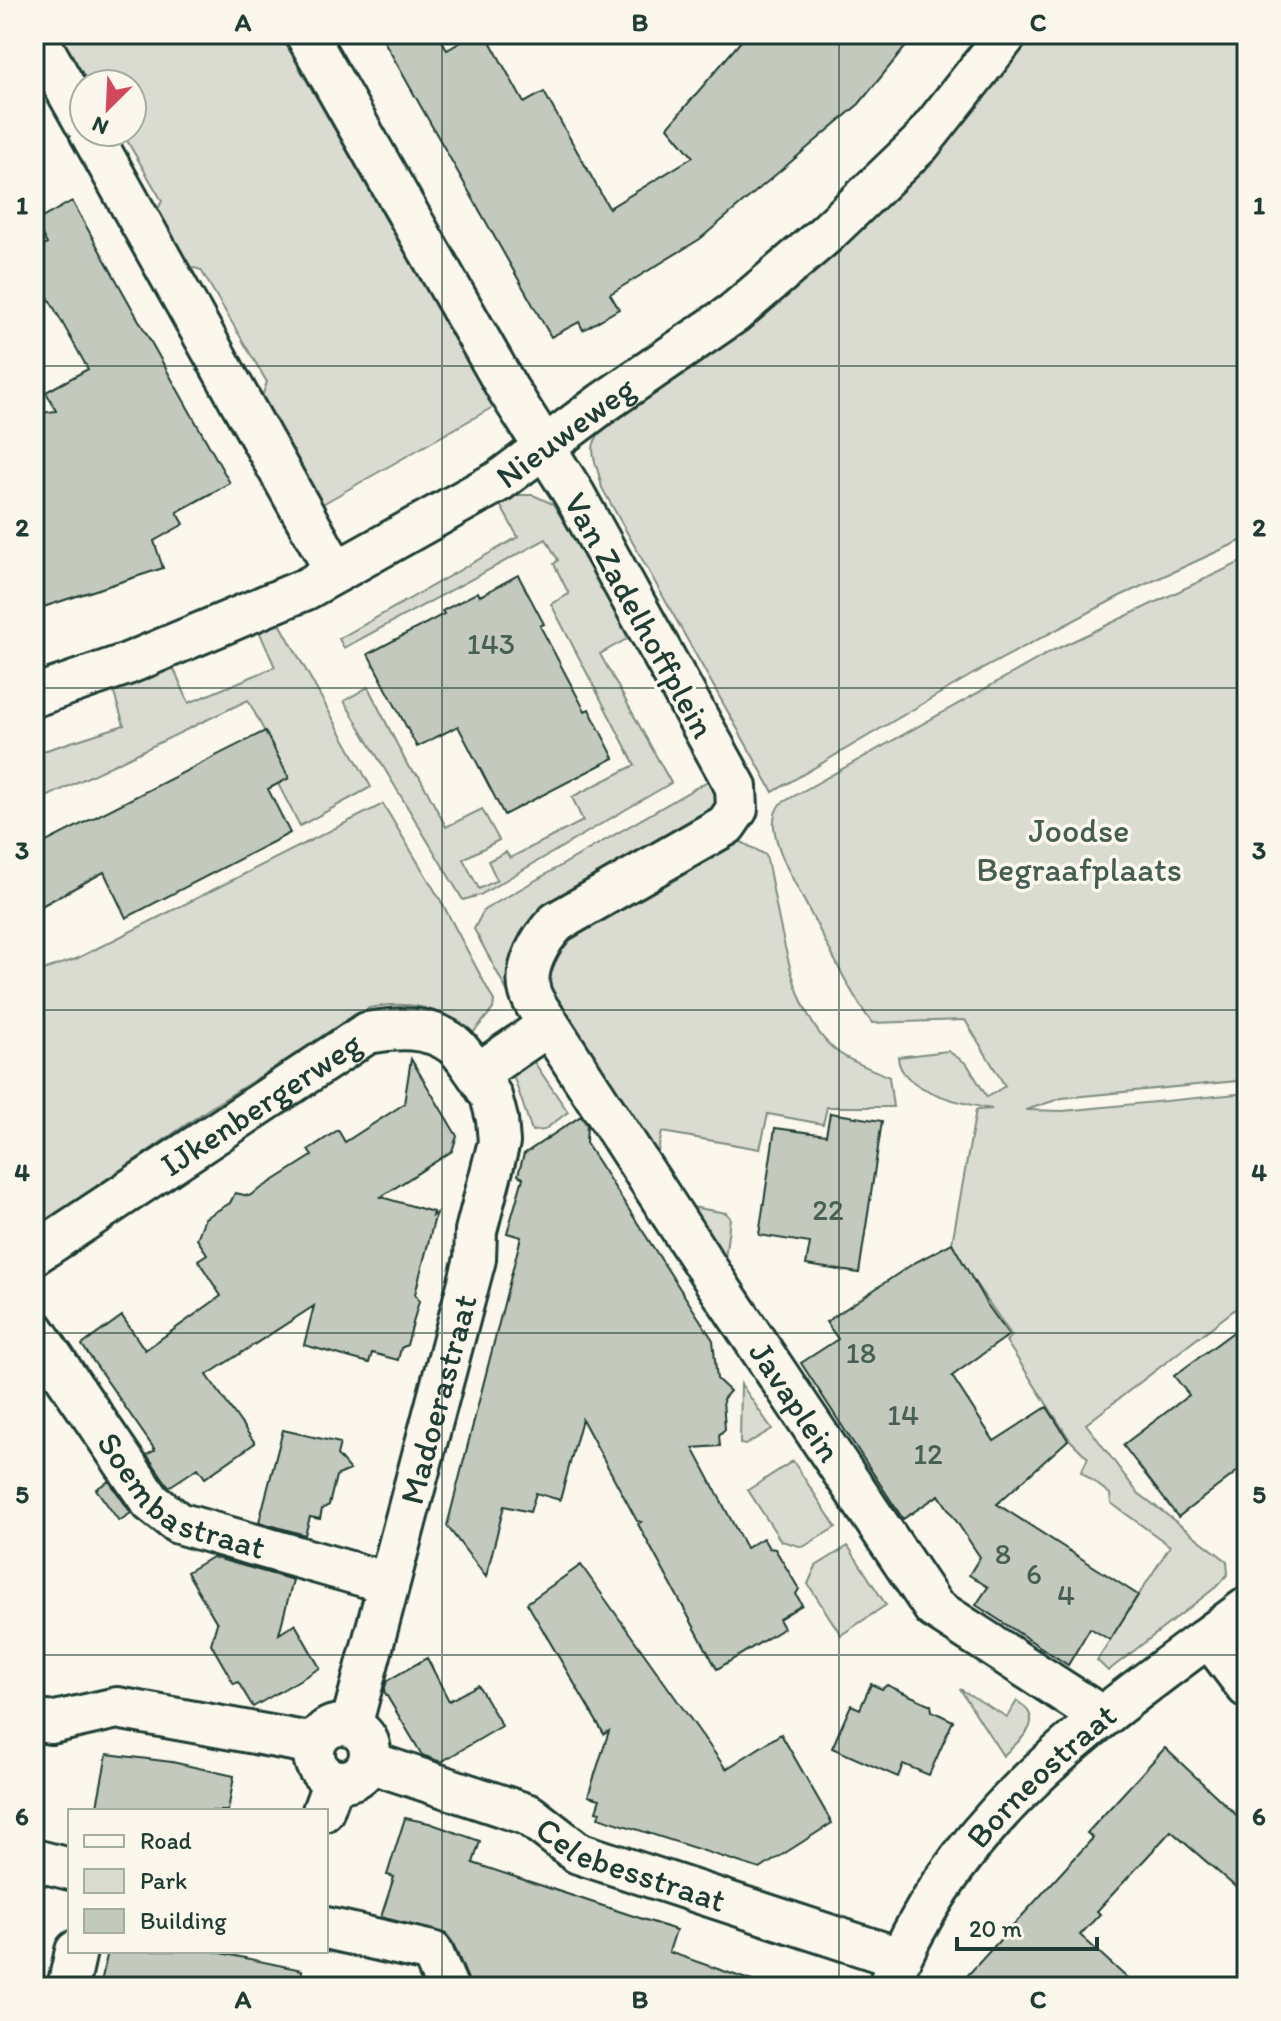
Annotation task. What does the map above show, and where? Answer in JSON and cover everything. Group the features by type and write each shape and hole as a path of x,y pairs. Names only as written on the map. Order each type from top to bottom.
{"street":[{"path":"35,34 68,93"},
{"name":"Van Zadelhoffplein","path":"306,34 507,388 574,494 736,787 737,809 726,825 557,922 543,936 530,972 529,991 549,1025"},
{"name":"Nieuweweg","path":"34,696 127,664 306,589 499,481 603,403 734,313 826,234 920,144 1007,34"},
{"path":"99,148 336,572"},
{"path":"477,1074 549,1025"},
{"name":"Javaplein","path":"549,1025 717,1284 934,1608 1101,1716"},
{"name":"IJkenbergerweg","path":"34,1254 367,1033 403,1027 428,1032 454,1045 477,1074"},
{"name":"Madoerastraat","path":"351,1726 475,1259 476,1231 499,1142 491,1096 477,1074"},
{"name":"Soembastraat","path":"34,1330 151,1502 178,1523 388,1583"},
{"name":"Borneostraat","path":"894,1973 918,1921 953,1868 994,1817 1043,1766 1101,1716 1247,1608"},
{"path":"1209,1637 1247,1687"},
{"path":"34,1720 51,1723 117,1708 315,1744"},
{"path":"342,1724 351,1726 365,1736 371,1753 369,1762 365,1770 328,1796 313,1753 315,1744 325,1730 342,1724"},
{"name":"Celebesstraat","path":"369,1762 529,1815 578,1853 894,1973"},
{"path":"34,1860 68,1868"},
{"path":"328,1928 432,1952 447,1987"},
{"path":"68,1987 76,1953"}],"green space":[{"path":"50,34 280,34 493,407 319,506 260,402 267,382 201,270 181,264 154,216 162,201 131,148 148,148 148,68 73,68"},
{"path":"1026,34 1247,34 1247,538 1120,596 973,674 773,792 602,488 593,446 609,422"},
{"path":"513,495 533,495 553,504 634,635 600,654 671,783 480,895 463,900 344,701 368,687 409,768 419,776 446,827 482,809 499,840 463,859 479,889 497,880 488,861 506,852 510,858 583,821 572,797 635,765 551,604 569,594 554,564 558,560 546,539 344,648 339,639 518,537 498,501"},
{"name":"Joodse Begraafplaats","path":"1247,559 1247,1080 1062,1098 1026,1110 1063,1111 1247,1093 1247,1300 1086,1424 1137,1492 1227,1561 1228,1574 1216,1587 1108,1671 1097,1660 1170,1546 1111,1503 1110,1494 1081,1472 1088,1458 1070,1440 1006,1341 1012,1336 969,1274 952,1243 976,1110 992,1109 966,1104 921,1087 901,1069 898,1057 948,1051 967,1064 987,1097 1005,1086 965,1020 872,1023 847,984 789,872 776,839 774,818 780,804 1052,651"},
{"path":"278,620 371,787 300,826 278,784 289,778 248,700 34,803 34,754 124,725 113,690 173,667 189,703 275,667 259,631"},
{"path":"713,778 718,796 711,814 551,906 521,1017 474,929 484,910"},
{"path":"383,804 441,901 494,1001 493,1009 473,1033 448,1017 424,1008 384,1005 369,1008 210,1108 34,1230 34,973 76,959"},
{"path":"728,835 766,855 789,962 808,1015 822,1037 839,1053 889,1077 893,1107 827,1107 823,1124 768,1114 760,1149 662,1132 656,1161 548,991 552,960 572,932"},
{"path":"532,1059 568,1112 544,1130 532,1131 512,1072"},
{"path":"686,1206 726,1213 730,1218 725,1259 717,1259"},
{"path":"741,1384 772,1429 745,1445 740,1444"},
{"path":"793,1461 836,1527 803,1547 781,1541 748,1490"},
{"path":"848,1546 886,1605 841,1635 808,1584 816,1566"},
{"path":"960,1689 1007,1717 1017,1701 1026,1708 1031,1723 1028,1730 1003,1756"}],"building":[{"path":"380,34 439,34 447,50 475,34 486,34 524,103 544,92 609,208 693,157 668,127 747,34 916,34 859,104 700,239 610,294 619,309 583,330 579,322 551,337"},
{"path":"72,201 230,483 177,512 184,524 154,541 163,568 34,610 34,414 56,411 46,392 88,369 34,272 34,251 47,244 35,222"},
{"path":"518,575 544,624 540,626 614,758 504,815 458,726 417,747 368,654 444,614 442,611 478,592 480,596"},
{"path":"265,731 289,778 268,789 290,833 126,918 104,872 34,910 34,848"},
{"path":"411,1059 457,1136 452,1151 381,1197 433,1212 432,1216 436,1213 415,1294 419,1301 407,1345 401,1348 398,1360 372,1353 369,1363 304,1345 314,1306 207,1375 255,1443 205,1478 198,1468 169,1487 147,1455 155,1450 82,1345 122,1316 145,1350 221,1296 198,1260 207,1254 197,1239 205,1218 230,1203 235,1193 249,1196 312,1156 308,1150 338,1130 345,1142 404,1104"},
{"path":"830,1113 882,1121 859,1273 806,1265 810,1243 759,1235 775,1128 826,1135"},
{"path":"581,1116 587,1125 586,1143 713,1340 717,1379 730,1391 723,1399 725,1429 719,1435 720,1446 693,1448 746,1548 763,1538 769,1548 775,1549 799,1589 796,1594 802,1605 779,1619 784,1628 717,1669 638,1524 641,1522 637,1521 582,1419 560,1500 536,1493 530,1512 504,1506 486,1577 447,1526 521,1237 507,1233 523,1178 518,1175 524,1154"},
{"path":"952,1243 986,1303 1009,1335 952,1376 994,1441 1047,1407 1068,1440 997,1504 1138,1595 1110,1640 1090,1628 1068,1665 976,1605 988,1587 969,1575 980,1557 939,1495 903,1519 801,1363 838,1339 826,1322 914,1263"},
{"path":"1247,1322 1247,1464 1178,1517 1123,1445 1189,1395 1174,1376"},
{"path":"283,1430 340,1443 337,1455 350,1470 336,1476 329,1505 322,1509 320,1519 310,1517 305,1535 259,1522"},
{"path":"109,1481 131,1513 119,1521 96,1489"},
{"path":"212,1557 293,1580 279,1634 295,1624 320,1668 253,1707 238,1682 234,1684 211,1644 217,1623 187,1572"},
{"path":"581,1565 726,1769 781,1734 832,1823 760,1869 598,1817 600,1812 596,1811 600,1799 588,1796 609,1731 604,1734 527,1603"},
{"path":"427,1658 449,1701 478,1685 502,1726 441,1762 422,1755 384,1691 387,1681"},
{"path":"871,1684 882,1689 887,1685 931,1705 932,1711 953,1721 929,1775 903,1764 898,1777 832,1748 851,1705 860,1709"},
{"path":"1165,1748 1247,1825 1247,1897 1171,1831 1097,1911 1100,1914 1080,1935 1137,1987 957,1987 1093,1838 1087,1833"},
{"path":"107,1754 172,1762 234,1776 228,1809 96,1809"},
{"path":"405,1818 480,1841 473,1863 676,1930 669,1952 752,1981 751,1987 541,1987 512,1977 493,1987 471,1987 453,1943 446,1934 381,1917 394,1877 387,1875"},
{"path":"108,1953 221,1953 302,1970 301,1987 100,1987"}]}
